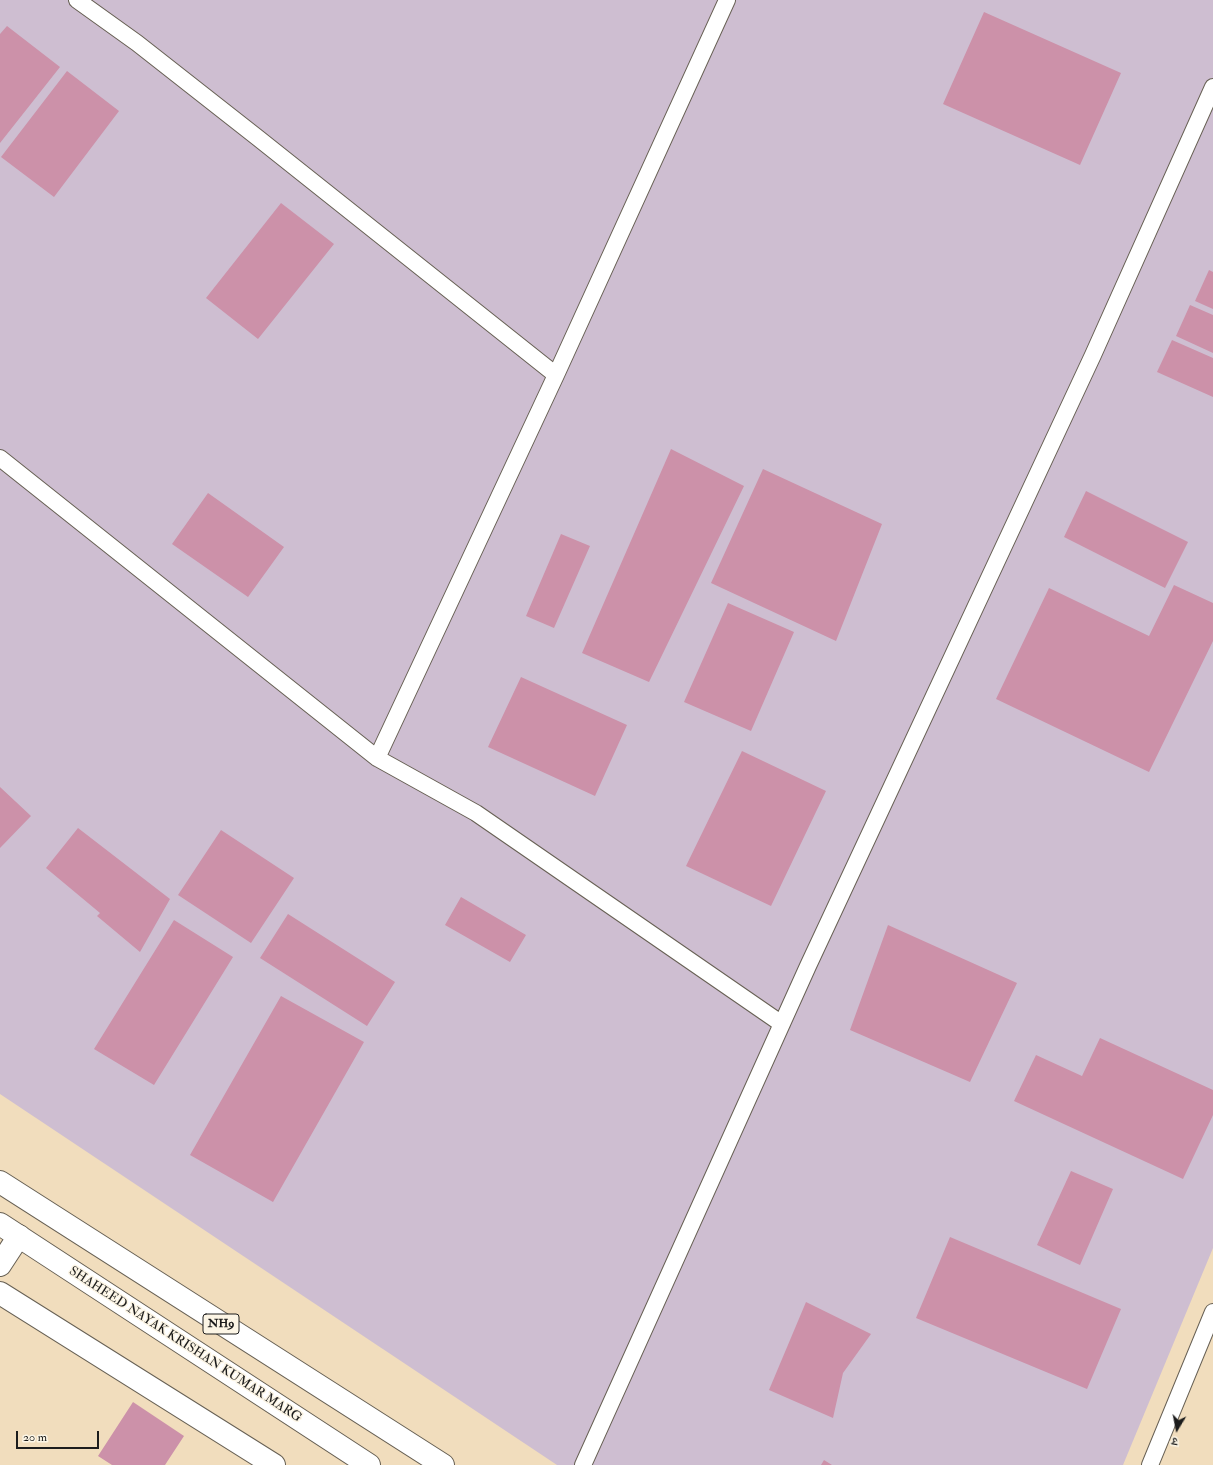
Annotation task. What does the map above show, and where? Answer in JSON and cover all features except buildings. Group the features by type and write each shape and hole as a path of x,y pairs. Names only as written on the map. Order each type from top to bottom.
{"main road":[{"name":"NH9","path":"0,1182 443,1465"},
{"name":"SHAHEED NAYAK KRISHAN KUMAR MARG","path":"0,1224 369,1465"},
{"path":"0,1265 19,1236"},
{"path":"0,1294 274,1465"}],"lane":[{"path":"77,0 137,44 258,138 556,375"},
{"path":"377,758 556,375 727,0"},
{"path":"582,1465 808,966 1093,355 1213,87"},
{"path":"0,458 377,758 476,813 782,1024"},
{"path":"1150,1465 1213,1312"}],"shaded area":[{"path":"0,0 1213,0 1213,1248 1123,1465 557,1465 0,1094"}]}
